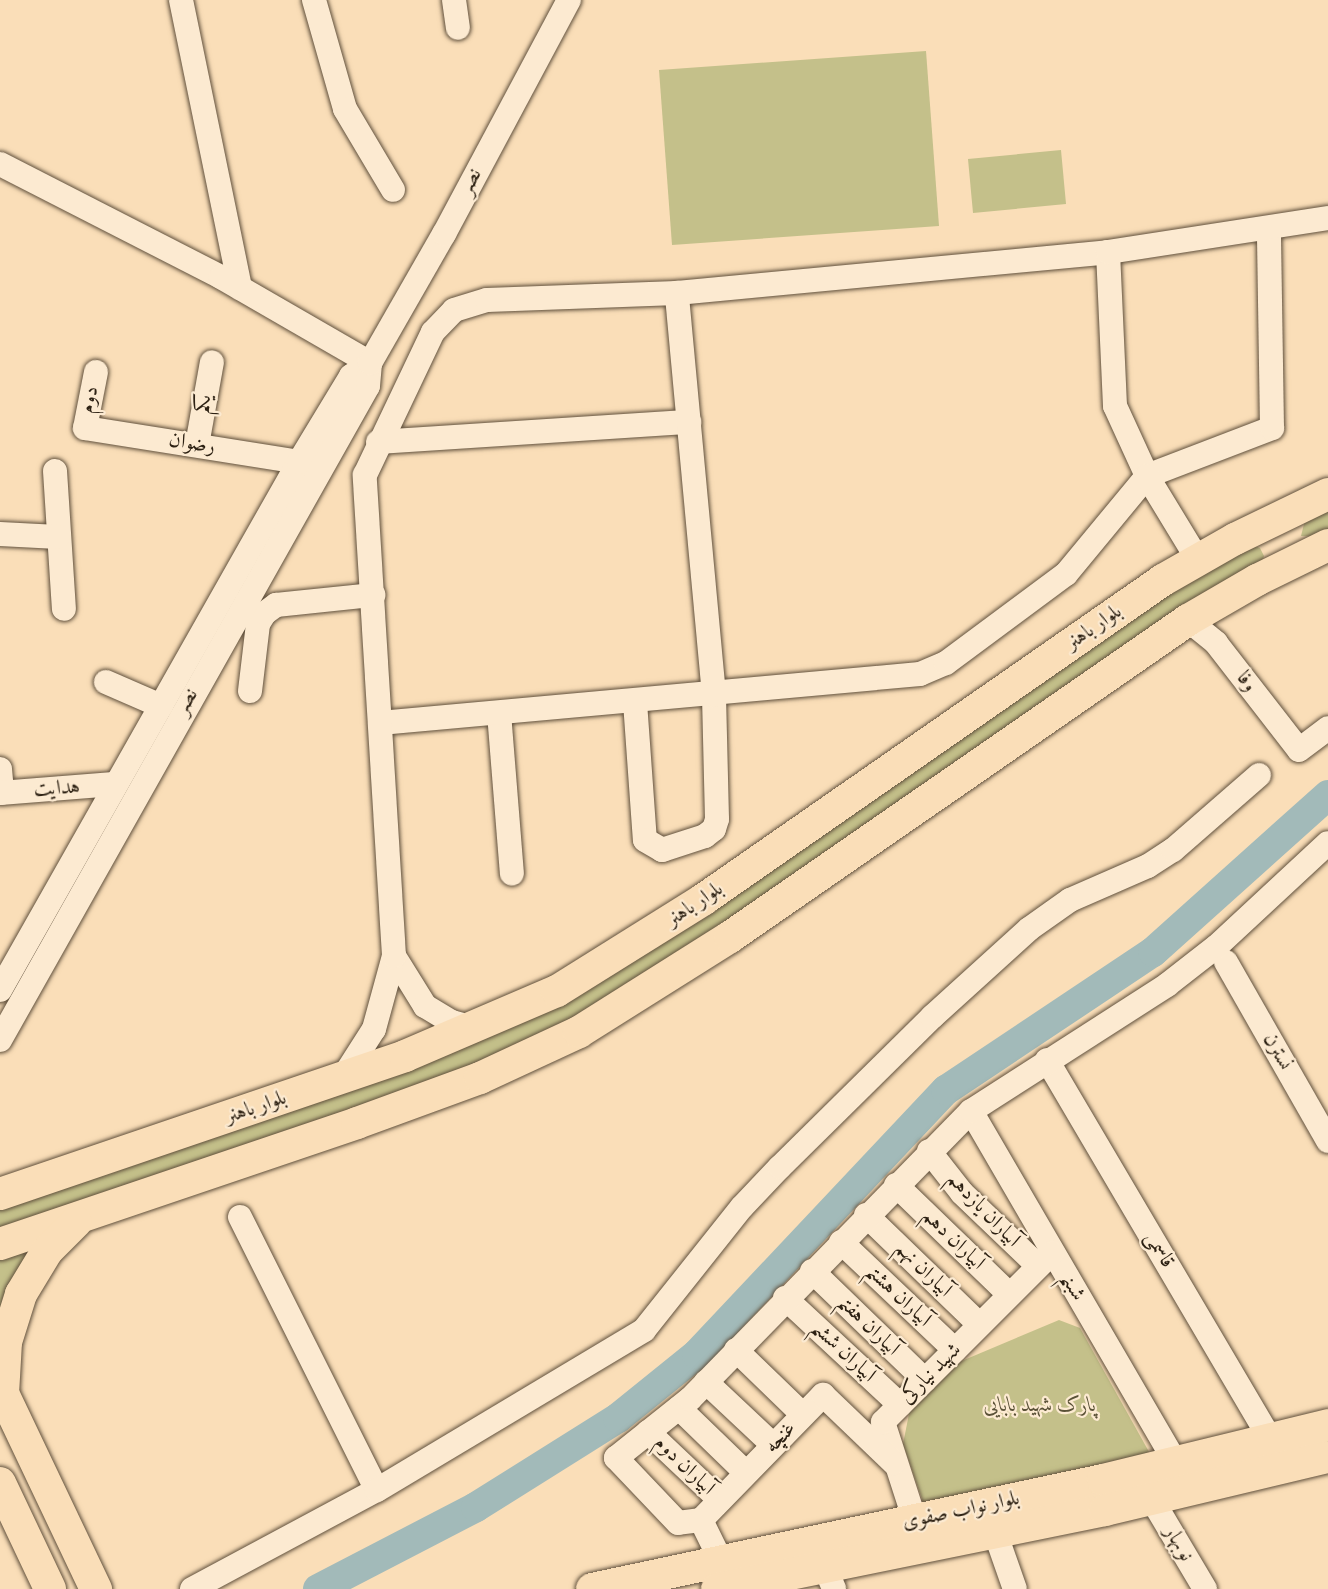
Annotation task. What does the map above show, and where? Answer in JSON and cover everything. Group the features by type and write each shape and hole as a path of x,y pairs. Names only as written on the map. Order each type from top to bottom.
{"main road":[{"name":"بلوار باهنر","path":"0,1194 342,1079 476,1029 557,991 632,947 1195,562 1328,494"},
{"path":"1327,545 1306,538 1300,529 1328,500"},
{"path":"0,1244 480,1078 579,1032 730,937 1188,620 1327,545"},
{"path":"1195,562 1243,546 1260,548 1264,556 1261,566 1216,604"},
{"path":"83,1216 47,1251 21,1294 6,1342 2,1390 96,1589"},
{"name":"بلوار نواب صفوی","path":"592,1589 719,1575 829,1577 994,1532 1104,1495 1175,1462 1328,1425"},
{"name":"بلوار نواب صفوی","path":"719,1575 915,1521 1104,1495 1151,1498 1325,1463"},
{"path":"0,1483 50,1585"}],"street":[{"path":"181,0 240,288"},
{"path":"314,0 345,110 393,190"},
{"path":"454,0 458,28"},
{"name":"نصر","path":"0,1040 139,787 368,386 370,363 444,234 568,0"},
{"path":"0,164 240,288 370,363"},
{"path":"342,1079 374,1029 394,956 365,475 378,442 433,332 454,310 487,300 677,293 1108,252 1269,230 1328,218"},
{"path":"380,723 920,675 946,663 1066,574 1147,476 1272,428 1269,230"},
{"path":"1108,252 1115,406 1147,476 1195,562"},
{"path":"634,702 644,831 651,846 662,850 705,836 714,829 717,819 714,695 677,293"},
{"name":"یکم","path":"196,445 212,362"},
{"name":"نصر","path":"0,990 114,784 299,462 351,376 370,363"},
{"name":"دوم","path":"85,428 96,372"},
{"path":"378,442 689,422"},
{"name":"رضوان","path":"85,428 299,462"},
{"path":"55,471 64,609"},
{"path":"0,534 58,537"},
{"path":"250,690 258,624 265,613 276,605 373,595"},
{"name":"وفا","path":"1188,620 1216,643 1299,750 1328,728"},
{"path":"106,682 160,706"},
{"path":"499,713 512,873"},
{"path":"0,769 1,793"},
{"path":"192,1589 377,1490 644,1330 757,1191 924,1025 1029,929 1070,900 1148,866 1173,850 1259,775"},
{"name":"هدایت","path":"1,793 114,784"},
{"path":"719,1575 700,1520 678,1523 616,1458 679,1408 706,1382 866,1215 971,1111 1047,1060 1167,985 1209,952 1328,843"},
{"path":"394,956 425,1006 452,1022 476,1029"},
{"name":"نسترن","path":"1226,962 1328,1141"},
{"name":"قاسمی","path":"1047,1060 1270,1440"},
{"name":"شبنم","path":"971,1111 1045,1260 1175,1462"},
{"name":"آبیاران یازدهم","path":"929,1151 962,1193 1045,1260"},
{"name":"آبیاران دهم","path":"896,1185 1010,1295"},
{"name":"آبیاران نهم","path":"866,1215 980,1325"},
{"path":"240,1217 377,1490"},
{"name":"آبیاران هشتم","path":"841,1242 955,1350"},
{"name":"شهید نیارکی","path":"915,1521 883,1422 1045,1260"},
{"name":"آبیاران هفتم","path":"812,1271 925,1380"},
{"name":"آبیاران ششم","path":"785,1298 900,1405"},
{"path":"736,1350 803,1415"},
{"path":"706,1382 773,1446"},
{"name":"غنچه","path":"700,1520 823,1395 895,1464"},
{"path":"679,1408 746,1473"},
{"name":"آبیاران دوم","path":"648,1432 720,1500"},
{"name":"نوبهار","path":"1151,1498 1205,1589"},
{"path":"994,1532 1015,1589"}],"green space":[{"path":"926,51 939,226 672,245 659,70"},
{"path":"1061,150 1066,204 973,213 968,159"},
{"path":"1328,500 1328,537 1301,536 1305,520"},
{"path":"1252,545 1260,548 1264,556 1261,566 579,1032 60,1235 0,1387 0,1195 557,991 1163,580"},
{"name":"پارک شهید بابایی","path":"1059,1320 1080,1328 1153,1459 923,1502 903,1444 910,1409 945,1368"}],"waterway":[{"path":"318,1589 476,1507 618,1418 697,1354 946,1090 1153,952 1328,795"}]}
